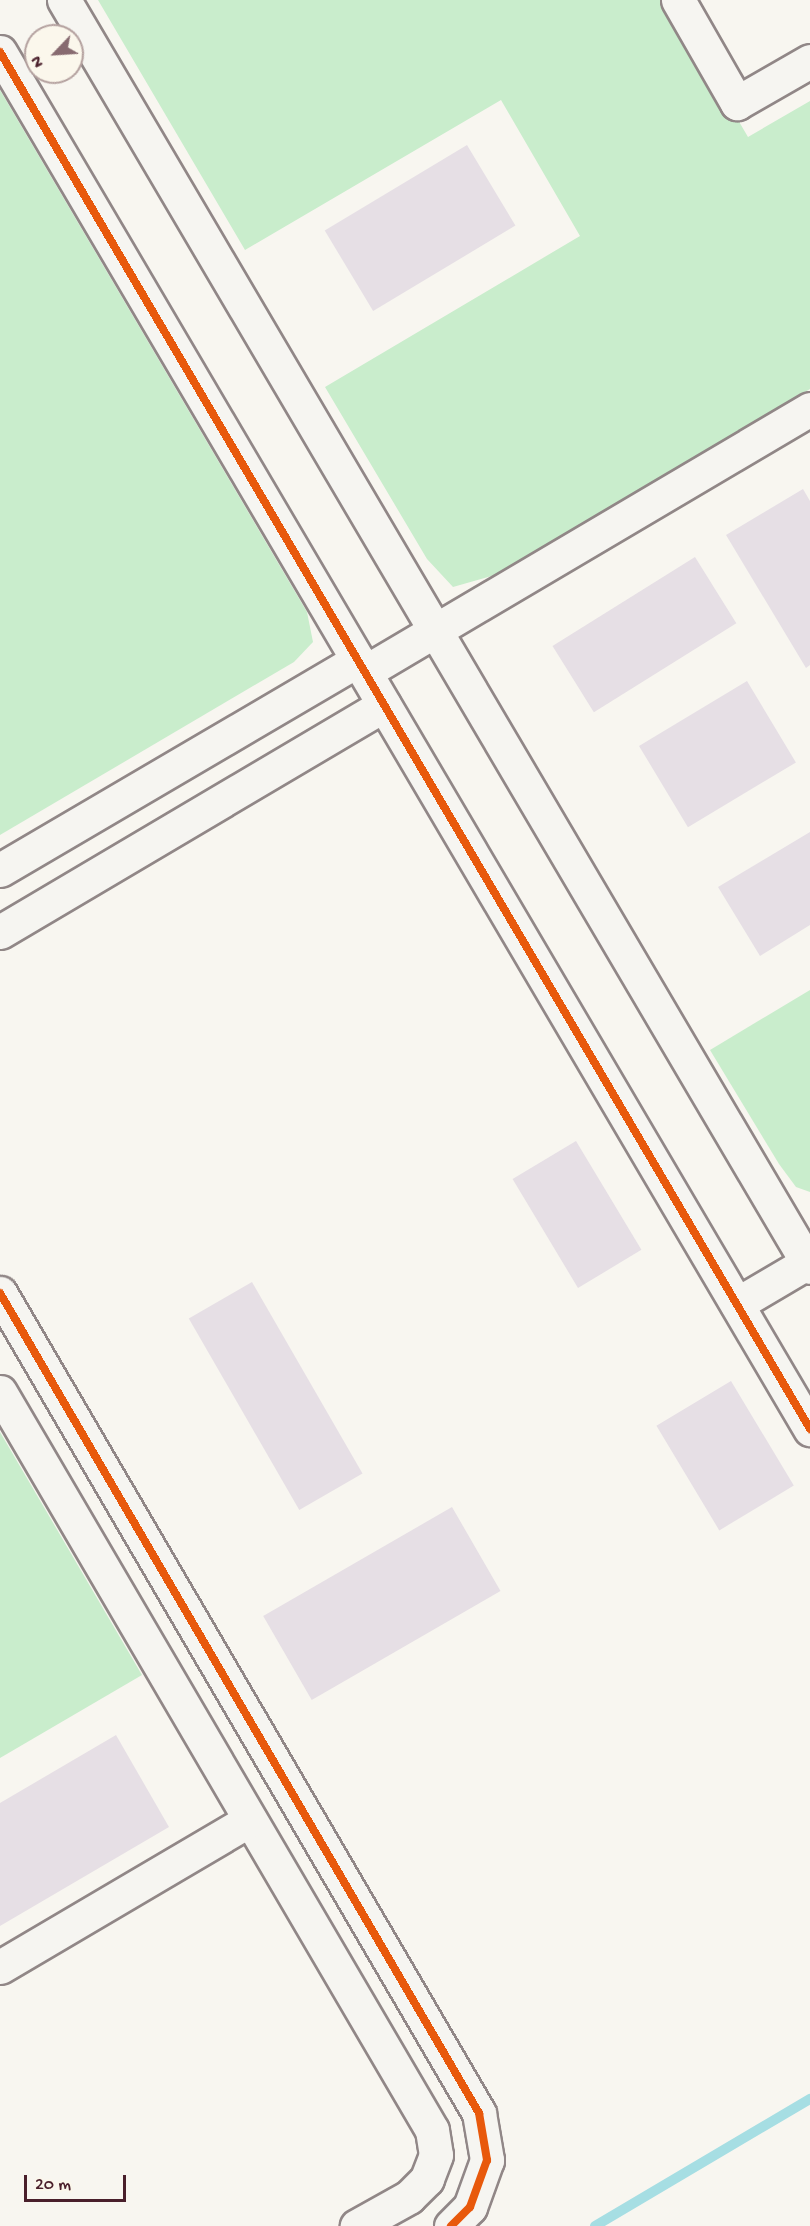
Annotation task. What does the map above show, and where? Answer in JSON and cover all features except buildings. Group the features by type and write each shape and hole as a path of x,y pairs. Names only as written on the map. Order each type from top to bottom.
{"street":[{"path":"64,0 809,1264 737,1304"},
{"path":"678,0 737,103 810,62"},
{"path":"0,52 810,1429"},
{"path":"0,870 361,666 435,631 806,420"},
{"path":"0,932 384,705"},
{"path":"0,1293 479,2113 487,2160 470,2207 451,2226"},
{"path":"0,1392 432,2130 436,2155 427,2179 409,2198 357,2226"},
{"path":"0,1967 250,1820"}],"green space":[{"path":"98,0 668,0 748,137 810,101 810,389 495,575 453,587 427,559 325,387 580,236 501,100 245,250"},
{"path":"0,90 307,612 313,642 294,662 0,835"},
{"path":"810,990 810,1192 796,1187 779,1164 710,1050"},
{"path":"0,1432 142,1675 0,1758"}],"waterway":[{"path":"595,2226 810,2099"}],"cycle path":[{"path":"0,52 810,1429"},
{"path":"0,1293 479,2113 487,2160 470,2207 451,2226"}]}
